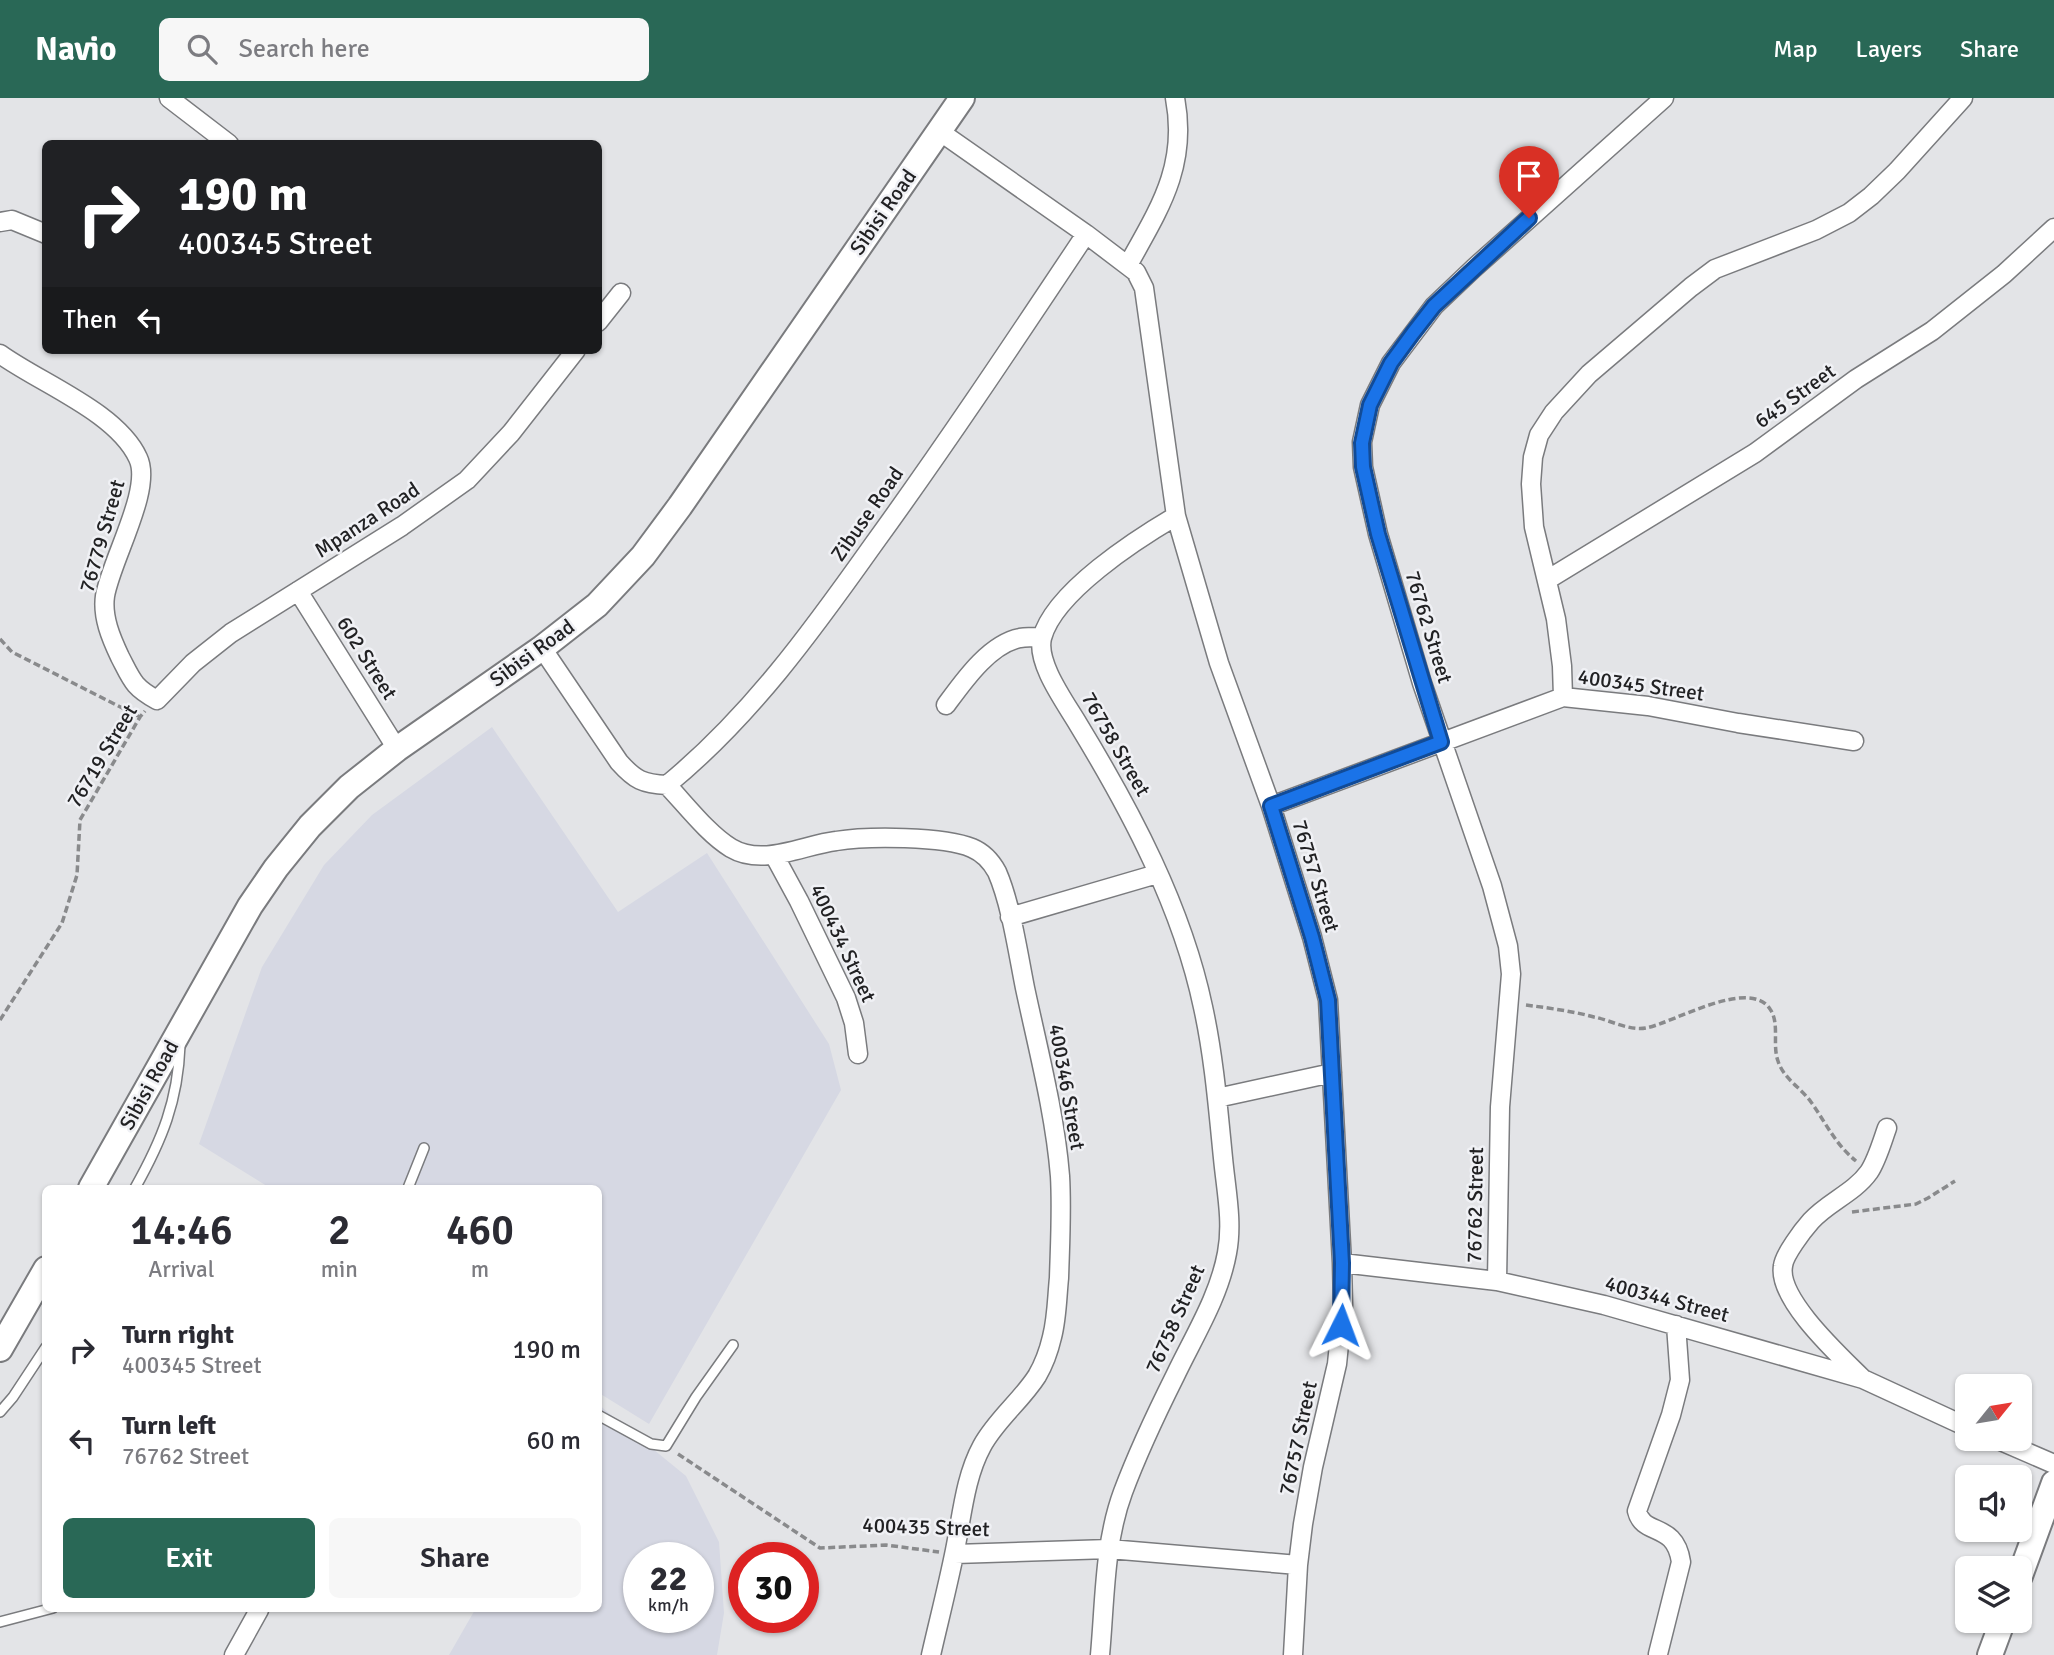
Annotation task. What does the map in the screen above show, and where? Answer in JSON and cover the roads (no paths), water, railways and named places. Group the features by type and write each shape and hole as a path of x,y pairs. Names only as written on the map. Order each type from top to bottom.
{"street":[{"path":"169,98 224,140"},
{"name":"Sibisi Road","path":"93,1185 250,906 276,868 310,826 349,787 397,749 542,648 597,605 643,556 962,98"},
{"path":"1128,265 1165,197 1176,163 1178,132 1175,98"},
{"name":"76762 Street","path":"1497,1281 1500,1107 1511,974 1508,946 1501,914 1441,742 1378,534 1363,467 1362,443 1370,405 1391,363 1434,306 1664,98"},
{"path":"1563,696 1556,619 1534,527 1531,484 1533,457 1539,435 1554,412 1589,374 1715,269 1816,230 1849,213 1897,171 1963,98"},
{"path":"939,131 1086,234"},
{"path":"0,222 12,220 42,232"},
{"name":"645 Street","path":"1547,580 1755,453 1856,379 1932,331 1994,282 2054,228"},
{"name":"76757 Street","path":"1086,234 1128,265 1141,281 1147,302 1176,516 1219,663 1271,806 1312,937 1328,1000 1343,1305 1337,1364 1313,1467 1298,1565 1293,1655"},
{"name":"Zibuse Road","path":"667,785 702,757 746,710 817,624 971,407 1086,234"},
{"path":"602,317 621,293"},
{"name":"76779 Street","path":"0,354 19,368 80,401 131,446 140,461 142,479 138,500 115,560 105,597 107,626 132,680 142,691 157,700"},
{"name":"Mpanza Road","path":"157,700 193,663 232,633 402,526 467,480 510,433 573,354"},
{"path":"946,705 969,674 993,651 1017,639 1042,637 1050,619 1062,604 1096,570 1142,536 1176,516"},
{"name":"602 Street","path":"298,591 397,749"},
{"name":"76758 Street","path":"1042,637 1041,648 1051,677 1130,812 1191,956 1204,1008 1228,1198 1227,1251 1221,1279 1149,1429 1122,1496 1110,1549 1100,1655"},
{"path":"542,648 630,775 650,785 667,785"},
{"name":"400345 Street","path":"1271,806 1563,696 1648,706 1854,741"},
{"name":"400346 Street","path":"667,785 730,847 752,855 774,855 840,840 909,839 951,842 987,856 997,873 1010,918 1046,1084 1060,1176 1057,1309 1048,1353 1037,1375 997,1423 982,1447 970,1475 931,1655"},
{"name":"400434 Street","path":"774,855 846,999 855,1023 858,1054"},
{"path":"1010,918 1157,874"},
{"path":"1217,1098 1332,1073"},
{"path":"1863,1379 1807,1320 1787,1290 1782,1269 1784,1260 1812,1220 1856,1186 1869,1172 1887,1128"},
{"name":"400344 Street","path":"1342,1263 1497,1281 1604,1305 1863,1379 1955,1421"},
{"path":"0,1349 42,1276"},
{"path":"1658,1654 1681,1562 1679,1550 1671,1537 1642,1522 1637,1511 1671,1415 1679,1380 1676,1325"},
{"path":"2024,1451 2054,1464"},
{"path":"2027,1556 2054,1483"},
{"name":"400435 Street","path":"955,1554 1110,1549 1298,1565"},
{"path":"234,1655 258,1612"},
{"path":"1990,1655 1998,1633"}],"lane":[{"path":"137,1185 155,1152 171,1110 179,1076 180,1030"},
{"path":"409,1185 424,1148"},
{"path":"603,1418 650,1444 666,1446 733,1345"},
{"path":"0,1412 42,1353"},
{"path":"0,1622 42,1611"}]}
